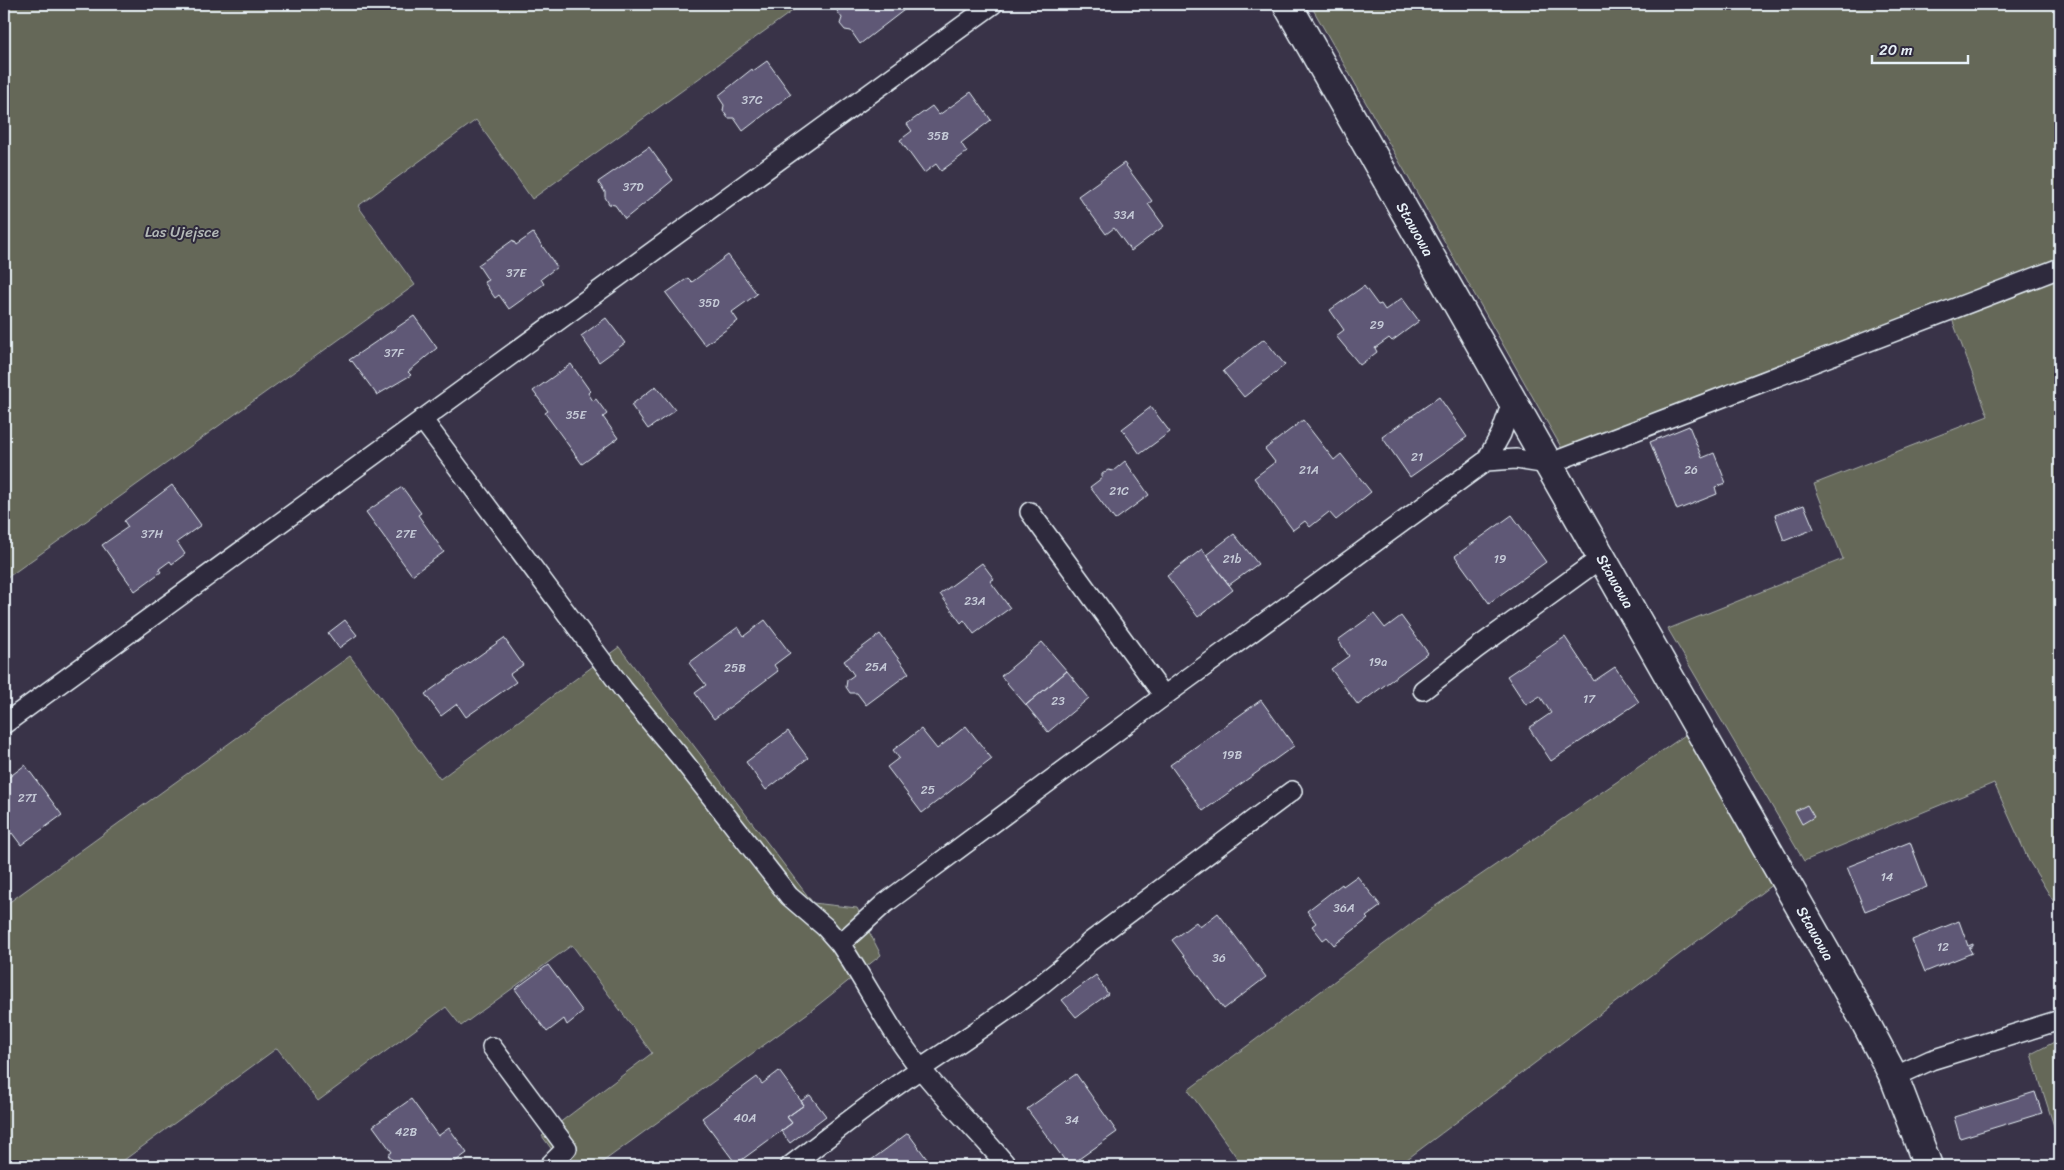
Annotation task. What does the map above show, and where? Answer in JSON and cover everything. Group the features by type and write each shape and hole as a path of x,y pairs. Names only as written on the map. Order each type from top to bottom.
{"street":[{"name":"Stawowa","path":"1287,4 1857,1008 1894,1077 1928,1166"}],"lane":[{"path":"4,724 993,4"},
{"path":"1486,461 1516,459 1548,464 2060,268"},
{"path":"840,944 884,904 1164,696 1486,461 1501,434 1512,402"},
{"path":"422,419 623,689 681,758 789,896 825,927 840,944 862,977 883,1015 920,1069 1007,1166"},
{"path":"1030,512 1164,696"},
{"path":"1423,690 1485,642 1601,558"},
{"path":"790,1166 920,1069 1066,966 1090,942 1292,791"},
{"path":"1894,1077 1931,1060 2060,1020"},
{"path":"492,1047 567,1148 548,1166"}],"green space":[{"name":"Las Ujejsce","path":"4,4 802,4 532,199 476,120 358,206 415,285 4,580"},
{"path":"1310,4 2060,4 2060,912 2029,861 1994,783 1804,861 1668,629 1843,559 1814,484 1988,416 1952,319 1569,461"},
{"path":"619,647 813,903 857,908 881,955 808,1013 597,1166 564,1166 542,1136 652,1053 572,945 461,1026 446,1007 318,1101 277,1048 116,1166 4,1166 4,906 350,656 440,779"},
{"path":"1694,729 1777,881 1398,1166 1243,1166 1188,1090 1434,907"},
{"path":"2060,1039 2060,1145 2031,1054"}],"building":[{"path":"841,4 906,4 908,7 860,44 851,31 845,30 840,24 842,18 835,8"},
{"path":"767,61 791,94 743,131 734,118 728,118 723,111 724,105 718,96 752,69 753,71"},
{"path":"971,92 991,120 961,143 967,152 941,171 936,164 924,173 900,140 912,131 907,124 932,106 939,115"},
{"path":"649,147 673,180 625,219 615,205 609,204 605,197 605,192 598,182"},
{"path":"1124,163 1152,201 1148,204 1164,226 1131,251 1114,228 1106,234 1078,196"},
{"path":"533,233 557,267 541,279 544,284 509,309 499,295 495,298 484,282 488,280 478,265 513,240 516,245"},
{"path":"728,255 757,294 732,312 738,321 705,345 666,293 688,278 692,282"},
{"path":"1364,286 1378,305 1381,304 1385,310 1402,298 1419,321 1392,341 1389,338 1375,348 1377,352 1360,365 1336,336 1344,330 1330,310"},
{"path":"414,316 437,348 408,372 411,375 377,395 352,361 349,360"},
{"path":"606,318 625,343 599,362 581,336"},
{"path":"1264,339 1285,365 1244,397 1223,371"},
{"path":"571,364 590,391 588,393 593,401 596,399 607,414 603,417 618,438 582,464 545,413 548,411 533,391"},
{"path":"656,386 675,410 648,429 631,405"},
{"path":"1439,397 1467,437 1410,477 1382,437"},
{"path":"1151,407 1170,432 1140,454 1122,429"},
{"path":"1303,420 1334,460 1341,454 1371,492 1336,520 1329,512 1310,527 1305,521 1293,530 1254,478 1275,462 1265,449"},
{"path":"1689,426 1702,458 1714,453 1726,483 1715,487 1717,494 1677,510 1650,442"},
{"path":"1125,461 1149,495 1115,520 1090,487 1102,478 1102,474 1108,470 1113,471"},
{"path":"172,485 201,525 177,542 185,554 172,564 170,561 159,569 161,572 135,591 102,545 128,527 124,521"},
{"path":"402,487 421,513 418,515 444,552 412,575 366,512"},
{"path":"1804,505 1814,529 1784,541 1775,515"},
{"path":"1512,515 1546,562 1489,603 1455,556"},
{"path":"1234,534 1258,564 1229,585 1206,555"},
{"path":"1202,549 1233,590 1198,617 1167,576"},
{"path":"982,563 994,579 990,581 1010,608 974,634 964,620 961,623 940,594"},
{"path":"1374,614 1385,628 1401,616 1428,653 1358,705 1331,669 1349,656 1338,640"},
{"path":"345,620 357,635 339,648 328,633"},
{"path":"765,620 790,653 774,665 778,671 714,719 695,693 706,685 689,663 738,627 744,636"},
{"path":"880,634 909,673 866,705 857,693 850,693 846,687 847,680 854,675 844,661"},
{"path":"1565,637 1594,681 1615,667 1639,702 1551,761 1529,728 1551,713 1540,696 1526,705 1507,676"},
{"path":"504,638 523,665 510,674 516,682 466,717 457,704 441,716 425,694"},
{"path":"1042,642 1067,671 1026,705 1001,676"},
{"path":"1067,671 1089,698 1048,732 1026,705"},
{"path":"1261,700 1294,746 1203,811 1170,765"},
{"path":"966,726 992,759 922,813 887,767 899,758 893,750 921,729 937,749"},
{"path":"788,731 808,758 766,790 746,762"},
{"path":"25,765 62,815 21,845 12,833 4,840 4,781"},
{"path":"1807,805 1814,817 1802,824 1795,811"},
{"path":"1910,842 1927,887 1865,911 1847,867"},
{"path":"1357,876 1381,906 1366,917 1368,919 1334,945 1327,937 1323,940 1312,926 1316,923 1307,911 1342,884 1343,886"},
{"path":"1218,913 1266,977 1224,1009 1172,940 1196,922 1200,927"},
{"path":"1959,921 1968,946 1973,944 1969,948 1972,953 1925,972 1912,940"},
{"path":"548,965 583,1012 567,1025 564,1019 547,1032 515,989"},
{"path":"1096,975 1108,994 1076,1017 1062,1000"},
{"path":"779,1071 804,1105 787,1117 792,1123 736,1164 702,1118 757,1077 762,1084"},
{"path":"1076,1074 1117,1132 1069,1166 1027,1109"},
{"path":"2035,1092 2042,1113 1960,1138 1954,1117"},
{"path":"810,1095 826,1116 790,1143 781,1131 792,1123 787,1117 804,1105 801,1101"},
{"path":"411,1099 438,1136 449,1128 467,1153 449,1166 397,1166 388,1155 392,1152 373,1126"},
{"path":"908,1133 932,1166 863,1166"}]}
